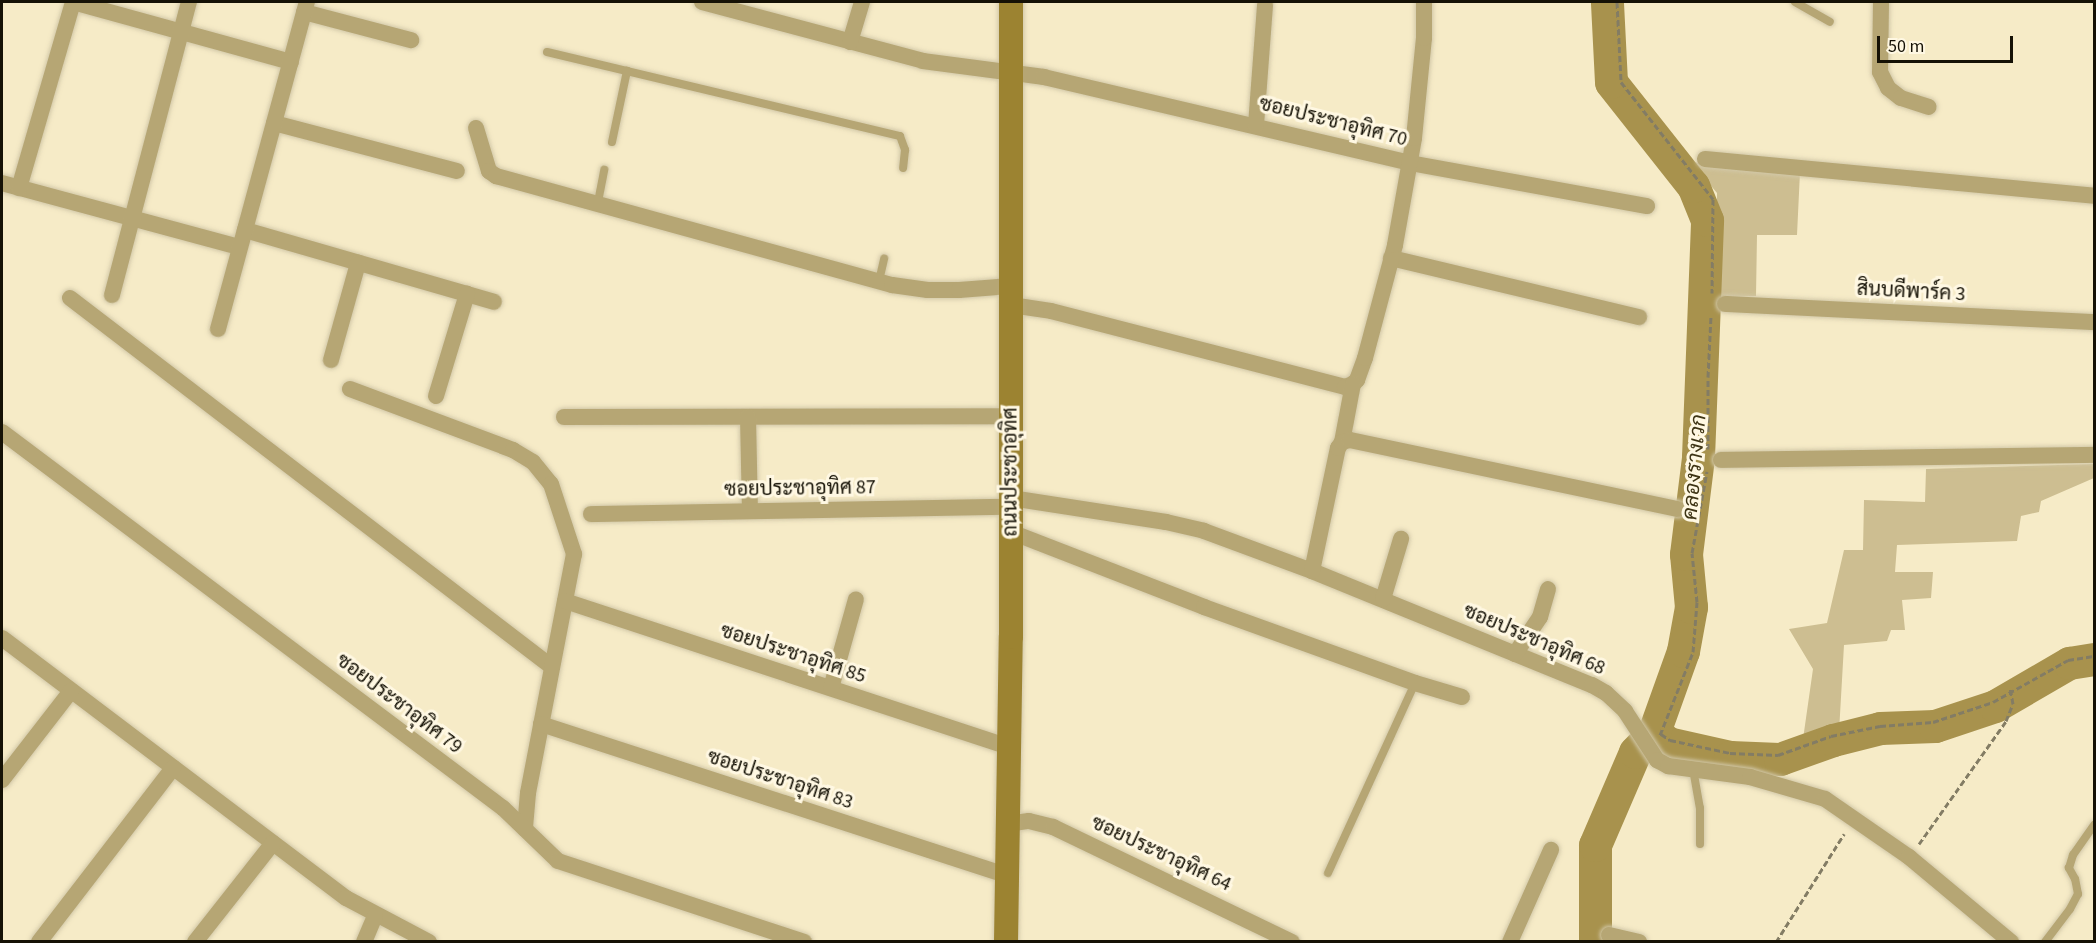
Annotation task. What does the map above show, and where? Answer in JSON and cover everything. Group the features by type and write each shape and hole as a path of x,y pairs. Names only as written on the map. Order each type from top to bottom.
{"main road":[{"name":"ถนนประชาอุทิศ","path":"1006,942 1011,532 1011,2"}],"street":[{"path":"19,188 73,2 291,62"},
{"path":"112,295 189,2"},
{"name":"ซอยประชาอุทิศ 70","path":"702,2 744,7 850,42 923,61 1011,73 1125,94 1410,163 1647,206"},
{"path":"850,42 862,2"},
{"path":"476,128 489,171 496,176 598,202 879,281 928,290 1011,295 1051,311 1345,387 1357,380 1365,358 1391,258 1410,163 1424,38 1424,2"},
{"path":"1881,2 1880,72 1888,88 1894,93 1929,108"},
{"path":"1256,125 1265,5"},
{"path":"218,329 306,7 411,40"},
{"path":"274,123 457,171"},
{"path":"1705,159 2094,196"},
{"path":"2,183 240,247"},
{"path":"245,230 494,302"},
{"path":"1391,258 1639,316"},
{"path":"331,360 358,263"},
{"path":"436,396 467,294"},
{"path":"70,298 552,667"},
{"name":"สินบดีพาร์ค 3","path":"1716,303 2094,321"},
{"path":"1312,571 1353,384"},
{"path":"350,389 513,450 533,462 551,484 574,554 528,793 525,829"},
{"path":"564,417 1011,416"},
{"path":"748,417 750,511"},
{"name":"ซอยประชาอุทิศ 79","path":"2,432 503,808 558,861 804,942"},
{"path":"1342,442 1350,440 1362,442 1677,509"},
{"path":"1712,460 2094,455"},
{"name":"ซอยประชาอุทิศ 87","path":"591,514 1011,502"},
{"name":"ซอยประชาอุทิศ 68","path":"1011,502 1156,520 1204,531 1383,599 1606,693 1634,721 1657,760 1668,766 1750,777 1825,799 1909,857 2011,942"},
{"path":"1011,532 1204,607 1415,683 1462,697"},
{"path":"1383,599 1401,539"},
{"path":"1515,654 1540,617 1548,589"},
{"path":"831,688 856,599"},
{"name":"ซอยประชาอุทิศ 85","path":"565,601 1009,747"},
{"path":"3,641 346,898 429,942"},
{"path":"2,780 71,691"},
{"name":"ซอยประชาอุทิศ 83","path":"541,724 1006,875"},
{"path":"39,942 173,768"},
{"name":"ซอยประชาอุทิศ 64","path":"1007,824 1029,820 1053,827 1292,942"},
{"path":"195,942 273,843"},
{"path":"1510,942 1551,850"},
{"path":"364,942 375,915"},
{"path":"1609,935 1640,942"}],"lane":[{"path":"1795,2 1830,22"},
{"path":"547,52 900,136 904,150 903,168"},
{"path":"612,142 627,71"},
{"path":"598,202 604,170"},
{"path":"879,281 884,259"},
{"path":"1328,873 1415,683"},
{"path":"1694,770 1701,808 1700,844"},
{"path":"2045,942 2070,909 2078,894 2075,879 2069,868 2073,855 2094,825"}],"path":[{"path":"1617,2 1621,82 1713,199 1716,303 1708,377 1712,460 1692,553 1697,602 1693,652 1661,734 1654,741"},
{"path":"1661,734 1670,740 1730,753 1778,755 1831,736 1880,726 1933,722 1993,702 2068,660 2094,656"},
{"path":"1909,857 2006,721 2013,704 2010,687"},
{"path":"1776,942 1853,820"}],"shaded area":[{"path":"1691,162 1800,172 1797,235 1757,235 1756,296 1717,297 1717,193"},
{"path":"2094,464 2094,478 2041,501 2039,512 2021,516 2017,541 1897,545 1895,572 1933,572 1931,598 1902,600 1905,630 1891,630 1887,641 1844,645 1839,732 1803,739 1813,669 1789,629 1827,623 1844,550 1863,550 1864,500 1925,502 1926,469"}],"waterway":[{"name":"คลองรางเวก","path":"1595,942 1595,845 1635,752 1654,732 1683,651 1691,607 1686,554 1698,457 1707,220 1693,186 1611,82 1607,2"},
{"path":"1654,732 1668,743 1730,757 1780,759 1833,740 1880,728 1935,726 1995,706 2069,663 2094,659"}]}
